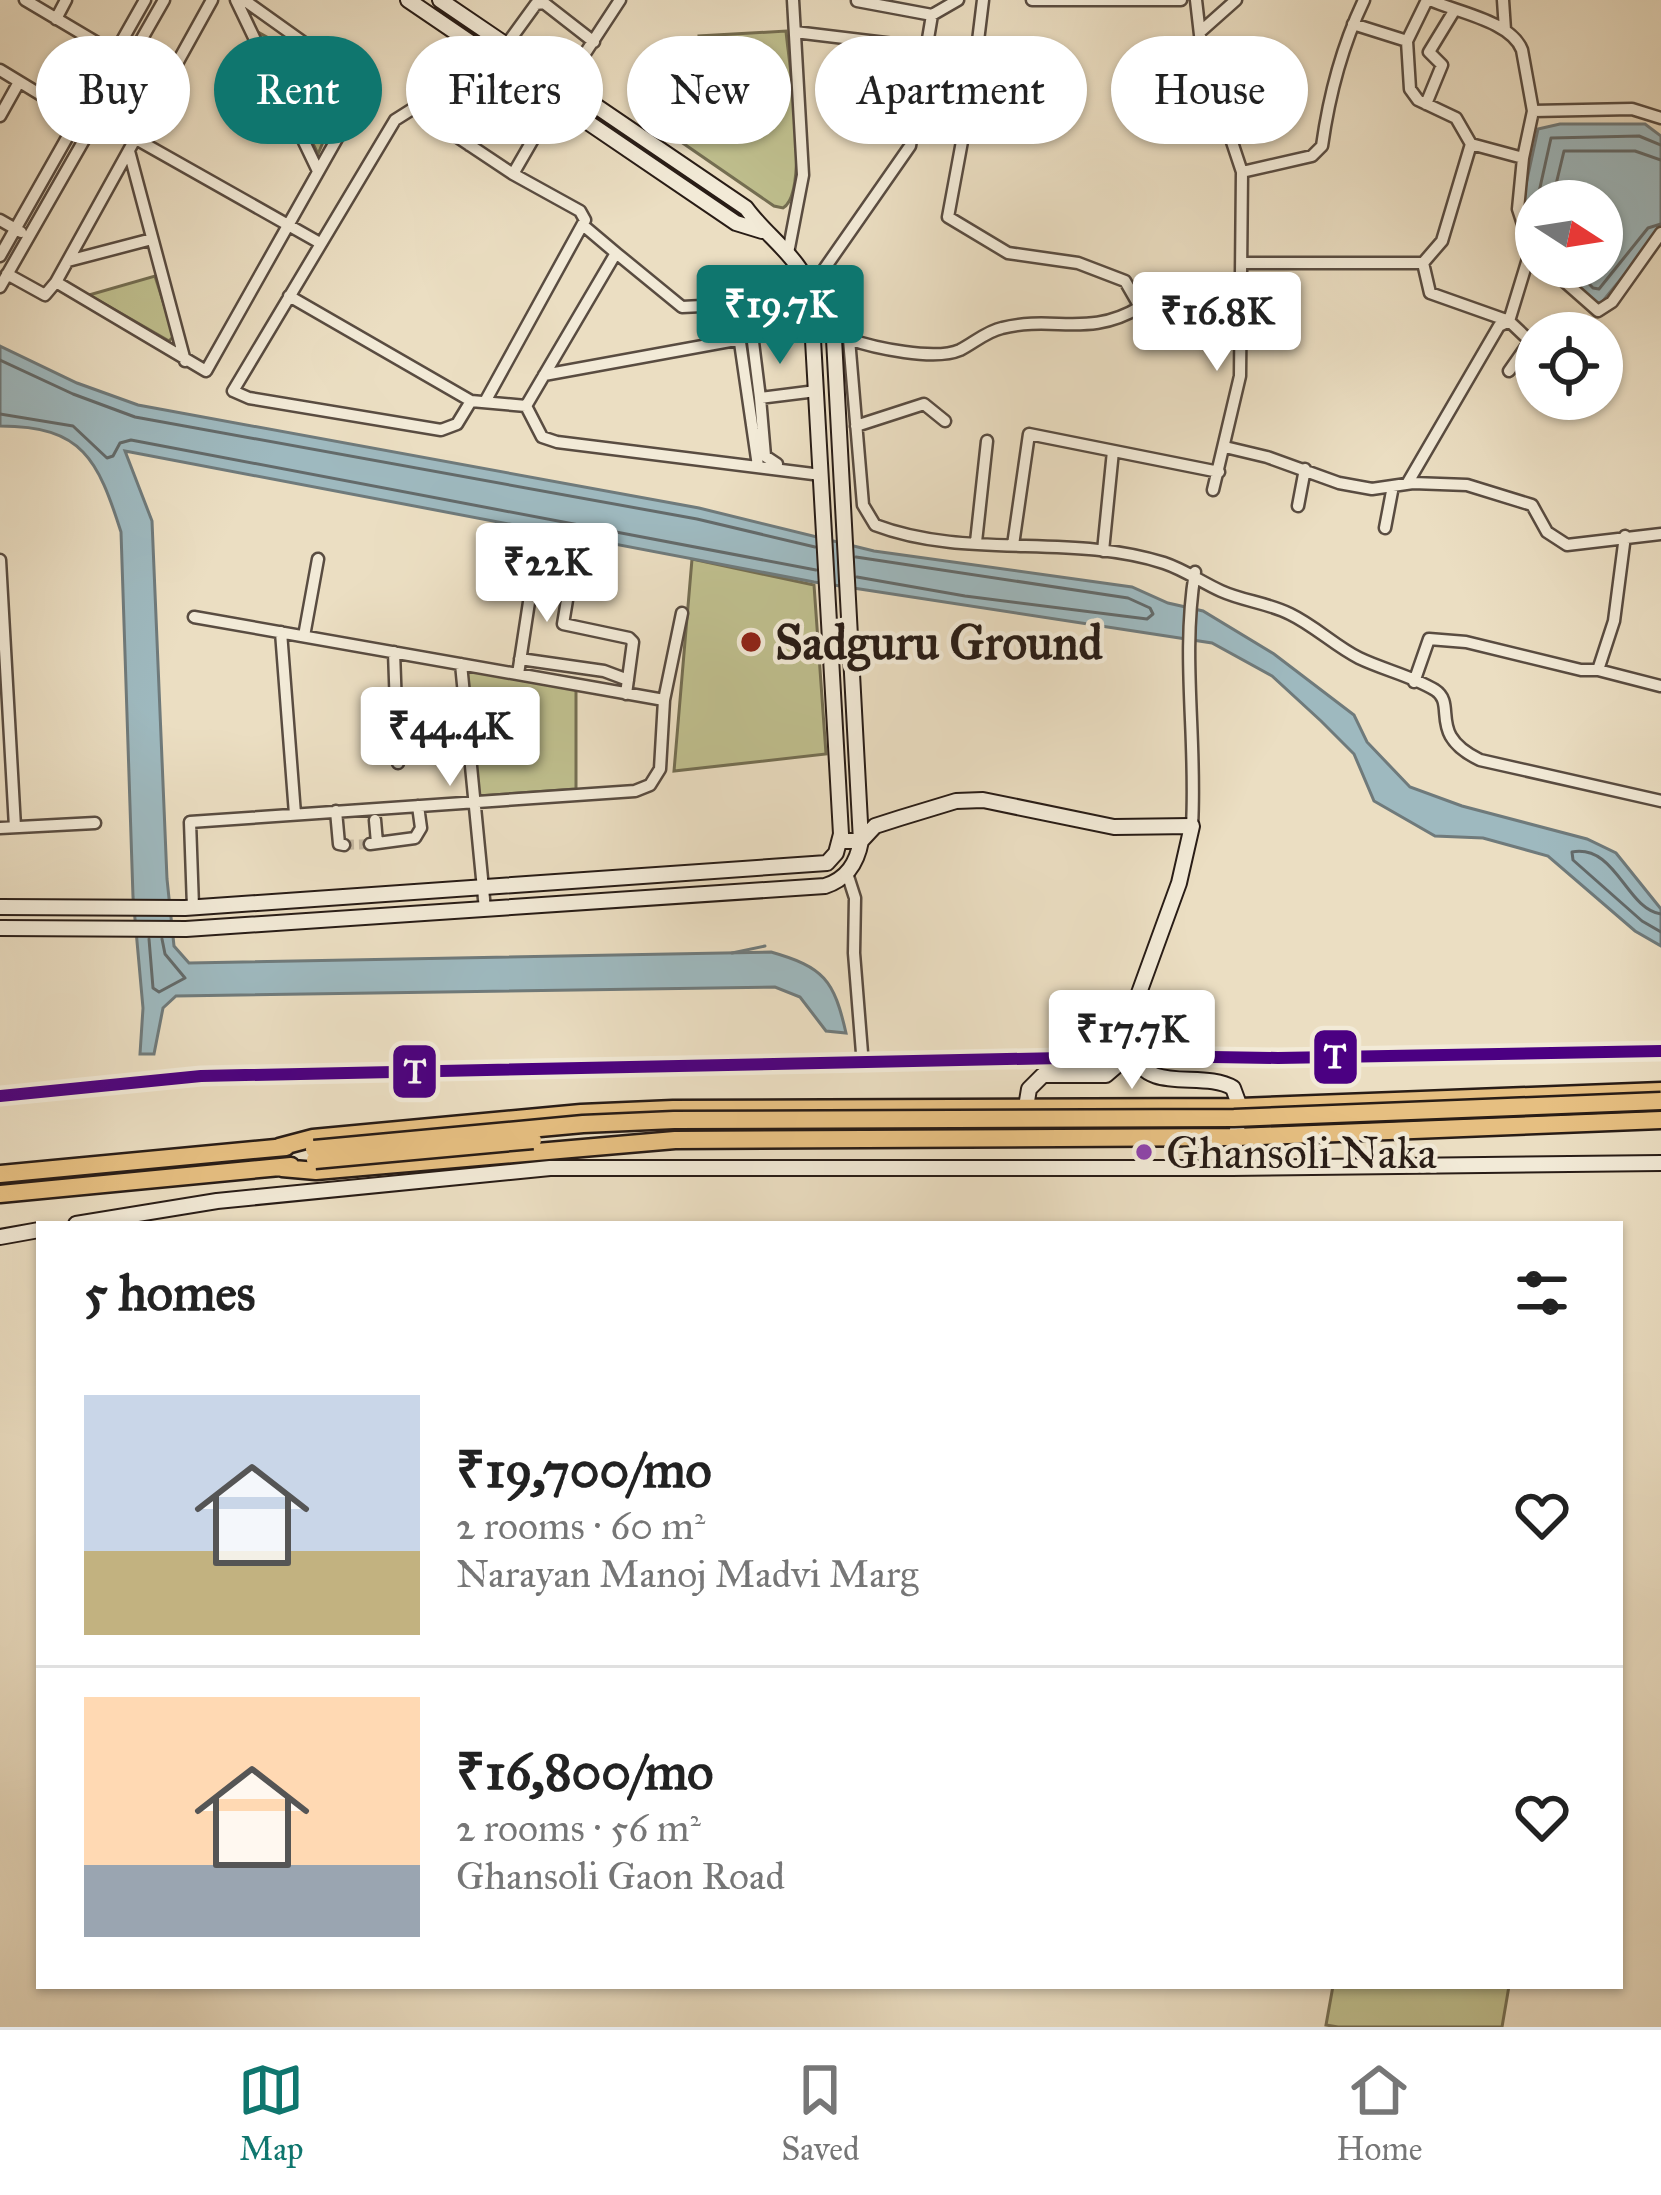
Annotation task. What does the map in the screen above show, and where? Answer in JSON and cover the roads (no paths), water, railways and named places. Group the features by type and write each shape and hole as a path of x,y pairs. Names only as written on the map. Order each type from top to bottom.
{"main road":[{"path":"0,1174 279,1147 313,1138 604,1112 1240,1107 1661,1091"},
{"path":"282,1168 314,1154 583,1124 1234,1118 1661,1100"},
{"path":"279,1147 314,1154 674,1130 1234,1127 1661,1110"},
{"path":"0,1193 675,1140 1237,1137 1661,1120"}],"street":[{"path":"26,0 85,36"},
{"path":"56,19 66,0"},
{"path":"124,36 145,0"},
{"path":"143,36 164,0"},
{"path":"190,39 212,0"},
{"path":"240,0 318,171"},
{"path":"56,281 200,370 210,368 366,87 240,0"},
{"path":"408,0 461,36"},
{"path":"440,0 495,36"},
{"path":"598,36 620,0"},
{"path":"788,253 803,175 793,0"},
{"path":"857,2 932,15 958,0"},
{"path":"983,0 974,82 948,217 1009,253 1078,263 1125,281 1140,307"},
{"path":"1032,0 1181,0"},
{"path":"1196,0 1207,95 1228,130 1242,172 1240,376 1213,490"},
{"path":"1200,32 1236,0"},
{"path":"1242,172 1312,156 1322,146 1328,107 1364,0"},
{"path":"1521,180 1533,111 1520,42 1504,30 1428,0 1407,41 1410,89 1426,104 1456,118 1471,144 1523,158"},
{"path":"1503,0 1504,30"},
{"path":"513,36 536,4 544,3 586,36"},
{"path":"1426,104 1442,65 1429,52 1454,11"},
{"path":"929,36 932,15"},
{"path":"1353,24 1407,41"},
{"path":"795,32 828,36"},
{"path":"0,70 36,92"},
{"path":"0,116 20,82"},
{"path":"1533,111 1631,109 1661,118"},
{"path":"603,110 746,208 762,231 788,253 811,287 834,339 861,841"},
{"path":"406,113 395,120 233,391 250,398 441,430 457,424 471,400"},
{"path":"603,132 736,223 762,231"},
{"path":"0,256 62,144"},
{"path":"0,287 81,144"},
{"path":"7,274 45,296 132,144"},
{"path":"146,144 320,243"},
{"path":"513,174 531,144"},
{"path":"811,287 910,144"},
{"path":"1243,262 1423,262 1442,241 1471,144"},
{"path":"469,145 580,212 584,226 682,307 702,306 710,299 735,308 758,466"},
{"path":"129,151 185,361"},
{"path":"0,220 29,237"},
{"path":"486,400 584,226"},
{"path":"1623,287 1661,233"},
{"path":"68,261 152,239"},
{"path":"526,406 616,253"},
{"path":"1423,262 1430,293 1504,323 1530,341 1509,371"},
{"path":"1407,484 1504,323 1518,288"},
{"path":"1572,288 1598,311 1622,288"},
{"path":"289,296 471,400 526,406"},
{"path":"849,339 895,351 954,353 998,328 1101,326 1140,307 1241,325"},
{"path":"819,312 841,323 849,339 863,505 875,525 900,533 976,542 1133,555 1195,572 1221,591 1289,613 1358,657 1442,695 1448,734 1458,749 1480,760 1661,801"},
{"path":"0,907 189,908 821,865 832,859 840,841 813,340 819,312"},
{"path":"784,317 756,326 752,334 765,456 774,464 791,466"},
{"path":"544,376 741,339"},
{"path":"760,398 816,392"},
{"path":"856,426 924,404 945,421"},
{"path":"526,406 542,437 556,442 820,475"},
{"path":"1012,545 1029,434 1219,472"},
{"path":"976,542 987,441"},
{"path":"1226,447 1372,489 1468,485 1532,505 1547,532 1567,544 1661,533"},
{"path":"1103,551 1113,451"},
{"path":"1298,506 1305,470"},
{"path":"1384,528 1393,486"},
{"path":"822,498 842,498"},
{"path":"1598,670 1614,621 1624,536"},
{"path":"304,636 318,559"},
{"path":"0,560 15,827"},
{"path":"518,674 535,563 565,567 571,577 563,625 629,638 634,649 627,687"},
{"path":"1024,1136 1029,1089 1043,1076 1106,1075 1116,1069 1127,1015 1179,884 1195,787 1188,647 1195,572"},
{"path":"189,908 190,822 635,791 650,785 660,769 664,700 682,613"},
{"path":"194,617 518,674 627,687 664,700"},
{"path":"281,632 295,814"},
{"path":"1414,682 1429,639 1466,642 1660,686"},
{"path":"394,652 398,763"},
{"path":"520,658 604,671 627,687"},
{"path":"461,664 484,909"},
{"path":"0,928 186,929 825,886 848,873 861,841 875,826 969,800 1004,802 1114,827 1192,826"},
{"path":"375,820 374,843 418,836 418,806"},
{"path":"336,811 339,844 344,845"},
{"path":"0,828 95,823"},
{"path":"840,841 861,841"},
{"path":"848,873 855,898 862,1054"},
{"path":"1135,1004 1135,1053 1144,1070 1153,1077 1223,1082 1232,1088 1240,1107 1232,1168"},
{"path":"94,1221 217,1201 550,1168 1661,1163"},
{"path":"0,1237 36,1231"}],"water":[{"path":"1560,124 1645,124 1661,136 1661,230 1623,276 1623,180 1527,180 1538,129"},
{"path":"1579,288 1614,288 1598,307"},
{"path":"0,346 77,383 138,405 699,508 874,551 1132,587 1168,603 1203,611 1274,654 1354,715 1367,742 1410,787 1587,839 1616,853 1661,909 1661,946 1635,931 1548,856 1483,838 1435,836 1374,801 1354,754 1321,721 1272,676 1212,643 814,582 125,451 152,521 167,879 174,946 189,963 771,952 824,978 837,1000 846,1033 826,1031 800,997 775,987 176,996 163,1008 154,1054 140,1054 143,1008 133,897 121,532 104,485 83,452 51,432 0,426"}],"waterway":[{"path":"732,953 765,946"}],"tunnel":[{"path":"344,845 370,844"}],"place":[{"name":"Sadguru Ground","path":"751,642"},
{"name":"Ghansoli Naka","path":"1144,1152"}]}
